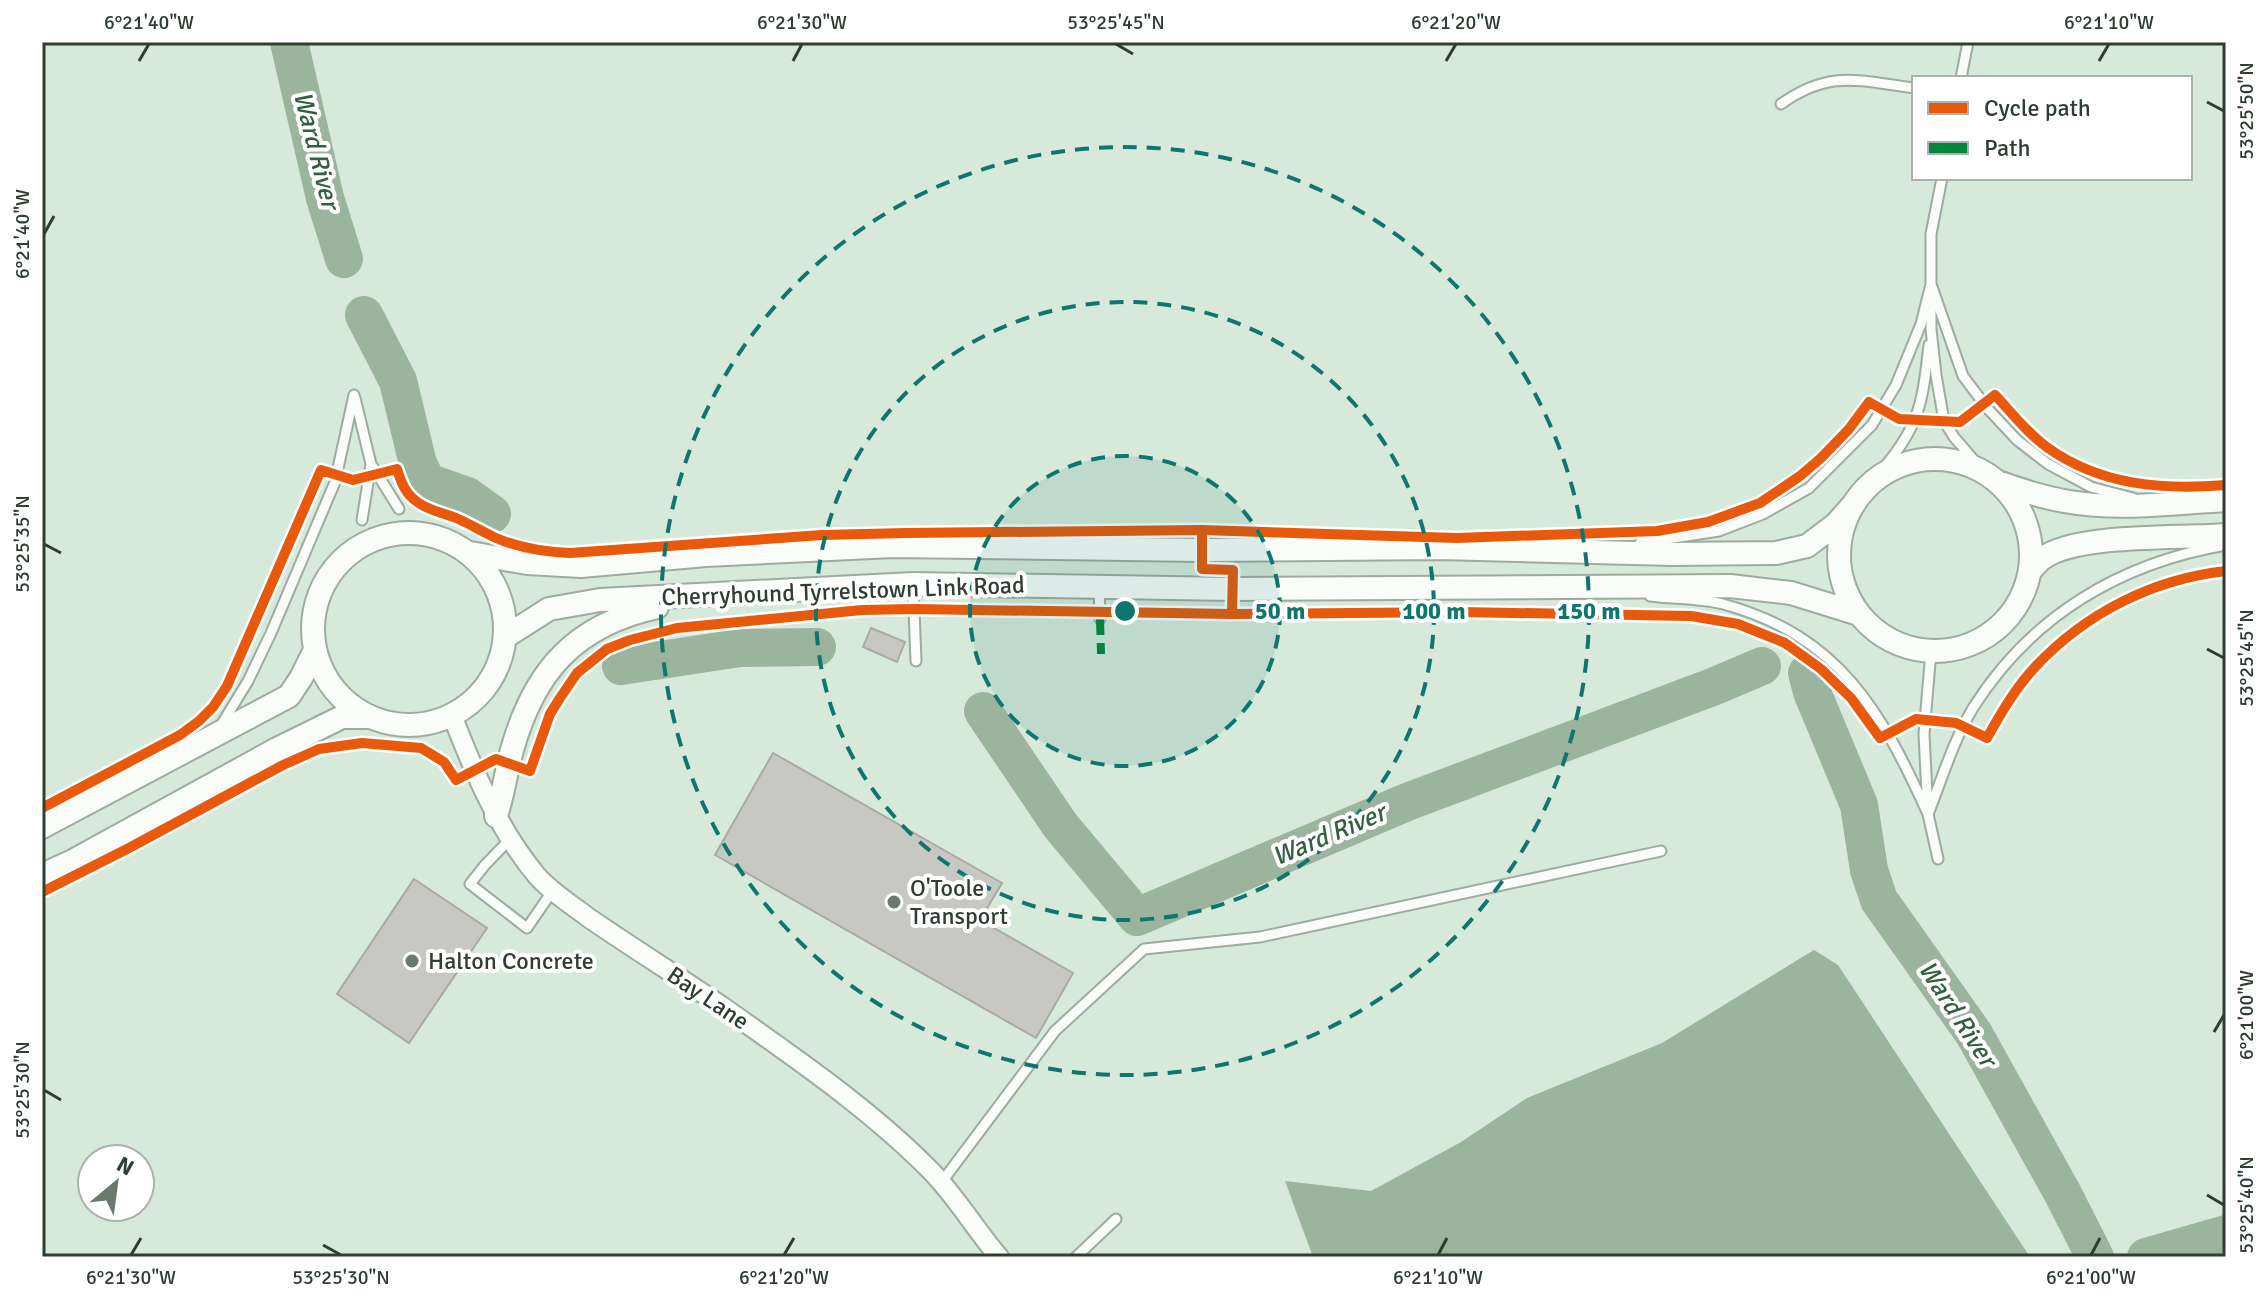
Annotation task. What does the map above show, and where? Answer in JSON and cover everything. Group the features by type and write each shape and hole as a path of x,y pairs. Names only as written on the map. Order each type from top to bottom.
{"street":[{"path":"1990,477 2014,500 2025,522 2031,546 2030,571 2021,597 2006,620 1984,637 1959,648 1931,651 1904,646 1879,633 1859,614 1845,589 1839,561 1841,533 1852,506 1870,484 1890,470 1913,461 1937,459 1961,463 2037,496 2085,504 2111,506 2226,500"},
{"name":"Cherryhound Tyrrelstown Link Road","path":"470,553 527,563 581,566 706,555 893,546 1776,553 1807,546 1836,524 1852,506"},
{"path":"417,532 442,538 470,553 491,577 503,606 505,637 497,669 479,696 452,715 426,724 398,725 371,717 351,706 322,671 315,650 312,624 317,599 328,575 345,556 366,542 391,534 417,532"},
{"path":"2030,571 2044,557 2070,547 2109,540 2226,535"},
{"name":"Cherryhound Tyrrelstown Link Road","path":"505,637 549,609 600,600 913,584 1232,589 1730,586 1791,593 1859,614"},
{"path":"496,816 529,702 560,655 594,629 633,612 681,602 824,587"},
{"path":"42,827 289,696 315,650"},
{"name":"Bay Lane","path":"452,715 478,781 496,816 538,878 598,924 724,1008 880,1124 927,1167 956,1199 999,1257"},
{"path":"42,875 342,717 371,717"}],"lane":[{"path":"1961,76 1968,42"},
{"path":"1781,104 1801,90 1840,79 1912,88"},
{"path":"1870,484 1896,453 1915,420 1931,329 1931,234 1942,180"},
{"path":"1931,284 1963,376 2017,440 2048,464 2091,487 2133,498 2180,503"},
{"path":"1536,550 1657,542 1719,531 1763,514 1809,488 1872,425 1896,385 1921,324 1931,284"},
{"path":"1931,329 1944,421 1954,437 1990,477"},
{"path":"214,736 248,681 335,482 354,395 371,464 399,509"},
{"path":"362,520 371,464"},
{"path":"1928,814 1948,760 1972,709 2023,644 2088,593 2137,570 2194,551 2226,545"},
{"path":"913,584 916,661"},
{"path":"1099,587 1100,619"},
{"path":"1560,588 1721,603 1780,625 1801,637 1851,679 1888,734 1928,814"},
{"path":"1931,651 1924,734 1928,814 1938,859"},
{"path":"511,838 470,884 527,928 553,890"},
{"path":"941,1183 1055,1031 1144,949 1260,937 1661,851"},
{"path":"1076,1257 1116,1219"}],"shaded area":[{"path":"1814,950 1838,965 2030,1257 1313,1257 1285,1181 1371,1191 1461,1142 1527,1098 1662,1043"}],"building":[{"path":"871,628 905,642 897,662 863,647"},
{"name":"O'Toole Transport","path":"773,753 1002,883 980,920 1073,973 1036,1038 715,855"},
{"name":"Halton Concrete","path":"414,879 487,928 409,1043 337,994"}],"waterway":[{"name":"Ward River","path":"289,42 325,198 344,259"},
{"name":"Ward River","path":"364,315 398,381 418,464 427,482 467,496 492,514"},
{"name":"Ward River","path":"621,666 740,648 817,647"},
{"name":"Ward River","path":"983,711 1060,825 1137,917 1407,802 1762,666"},
{"name":"Ward River","path":"1807,673 1859,805 1869,870 1879,900 1974,1034 2095,1257"},
{"name":"Ward River","path":"2146,1257 2226,1234"}],"marked path":[{"path":"1100,619 1101,654"}],"cycle path":[{"path":"42,808 180,735 213,707 227,686 321,470 353,480 397,469 406,491 425,507 514,544 570,553 822,535 906,533 1202,530 1457,538 1657,531 1708,522 1760,503 1821,458 1869,402 1899,419 1960,422 1995,395 2048,448 2090,471 2156,486 2226,485"},
{"path":"1202,530 1202,569 1233,570 1232,614"},
{"path":"42,892 319,749 362,743 421,748 444,762 456,780 496,759 530,771 550,714 577,673 607,649 677,628 862,610 914,609 1691,616 1738,624 1785,643 1821,669 1851,698 1880,738 1916,719 1956,723 1987,738 2009,700 2029,674 2077,630 2122,602 2147,591 2199,575 2226,571"}],"place":[{"name":"O'Toole Transport","path":"894,902"},
{"name":"Halton Concrete","path":"412,961"}]}
